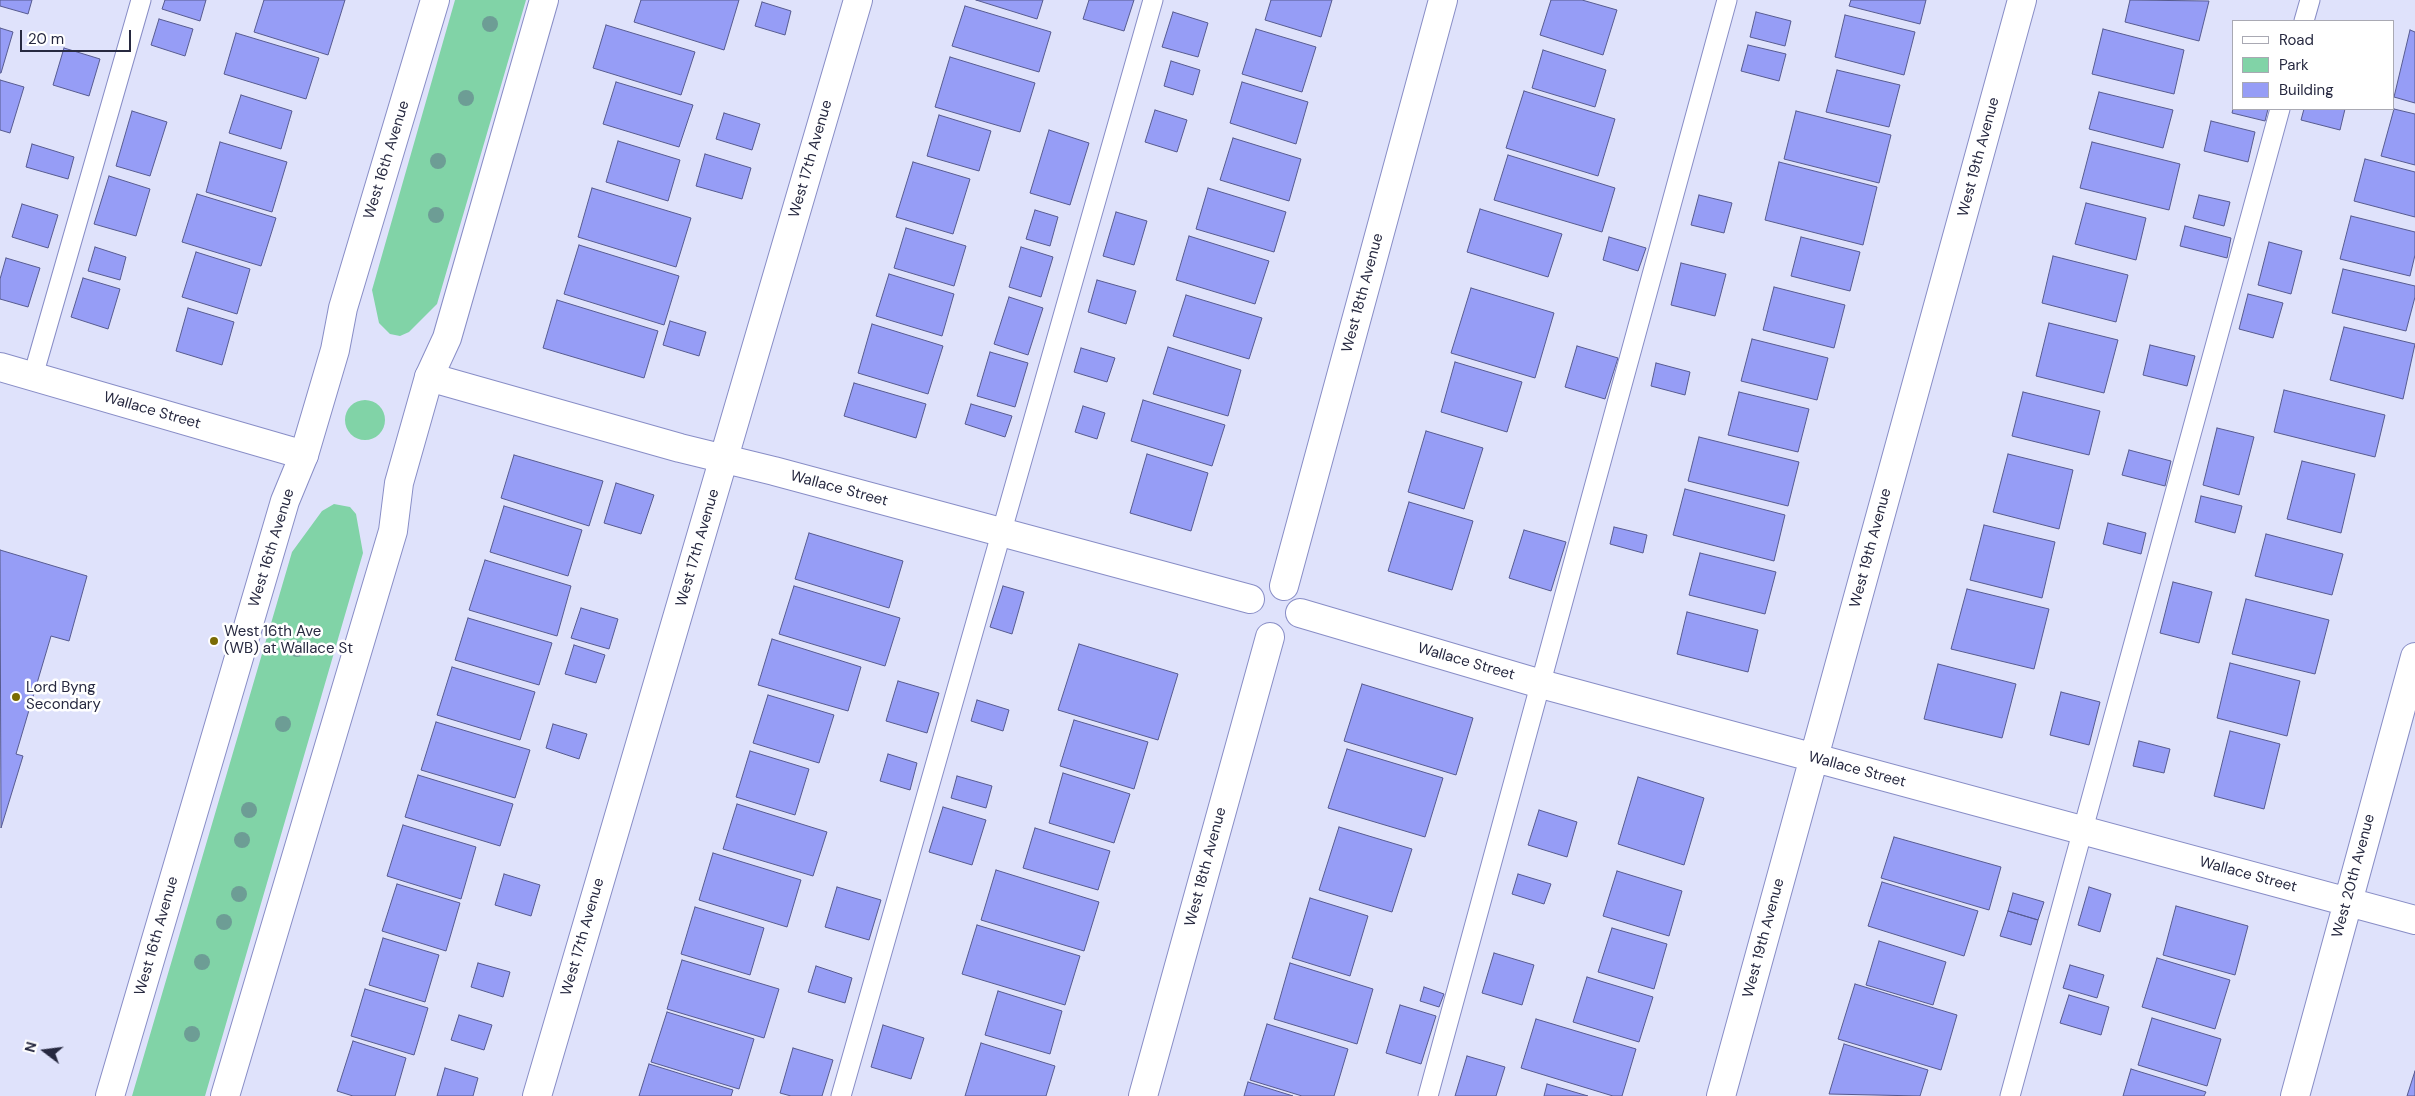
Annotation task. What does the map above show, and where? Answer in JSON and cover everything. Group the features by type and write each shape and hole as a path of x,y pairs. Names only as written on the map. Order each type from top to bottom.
{"street":[{"name":"West 16th Avenue","path":"110,1096 285,500 304,455 334,350 342,308 435,0"},
{"path":"225,1096 392,531 399,483 429,377 447,338 544,0"},
{"name":"West 17th Avenue","path":"537,1096 858,0"},
{"name":"West 18th Avenue","path":"1284,586 1443,0"},
{"name":"West 19th Avenue","path":"1721,1096 2022,0"},
{"name":"Wallace Street","path":"0,367 304,455"},
{"name":"Wallace Street","path":"429,377 724,459 1250,600"},
{"path":"1268,585 1284,586 1297,597 1300,613 1294,629 1278,637 1270,637 1255,630 1250,623 1247,607 1254,593 1268,585"},
{"name":"Wallace Street","path":"1300,613 1541,684 2415,920"},
{"name":"West 18th Avenue","path":"1143,1096 1270,637"},
{"name":"West 20th Avenue","path":"2295,1096 2415,657"}],"lane":[{"path":"33,376 141,0"},
{"path":"841,1096 1003,533 1153,0"},
{"path":"1428,1096 1727,0"},
{"path":"2304,20 2310,0"},
{"path":"2010,1096 2280,110"}],"green space":[{"path":"455,0 526,0 437,304 409,332 400,336 390,334 379,323 372,290"},
{"path":"361,400 369,400 376,403 382,409 385,420 382,431 376,437 369,440 361,440 354,437 348,431 345,424 345,416 348,409 354,403"},
{"path":"334,504 350,507 356,514 363,553 205,1096 132,1096 292,552 322,511"}],"building":[{"path":"0,0 32,0 28,14 0,6"},
{"path":"165,0 206,0 200,21 162,9"},
{"path":"264,0 345,0 328,55 254,32"},
{"path":"641,0 739,0 724,50 634,22"},
{"path":"976,0 1043,0 1037,19"},
{"path":"1089,0 1134,0 1124,31 1083,19"},
{"path":"1271,0 1332,0 1321,37 1265,20"},
{"path":"1551,0 1582,0 1617,10 1603,55 1540,35"},
{"path":"1851,0 1926,0 1920,24 1849,6"},
{"path":"2130,0 2209,1 2199,41 2125,22"},
{"path":"762,2 791,11 785,35 755,26"},
{"path":"965,6 1051,32 1039,72 952,46"},
{"path":"1173,12 1208,23 1198,57 1162,47"},
{"path":"1756,12 1791,21 1785,46 1750,37"},
{"path":"1845,15 1915,32 1904,75 1835,57"},
{"path":"159,19 193,29 185,56 151,45"},
{"path":"606,25 695,52 681,95 593,68"},
{"path":"0,28 13,32 1,73 0,73"},
{"path":"1256,29 1316,47 1302,92 1242,74"},
{"path":"2103,29 2184,50 2174,94 2092,74"},
{"path":"2410,30 2415,32 2415,103 2395,97"},
{"path":"236,33 319,58 306,99 224,74"},
{"path":"1748,45 1786,54 1779,81 1741,71"},
{"path":"64,48 100,59 89,96 53,85"},
{"path":"1543,50 1606,70 1595,107 1532,88"},
{"path":"950,57 1035,83 1020,132 935,107"},
{"path":"1171,61 1200,70 1193,95 1164,86"},
{"path":"1837,70 1900,85 1889,127 1826,112"},
{"path":"0,80 24,87 10,133 0,130"},
{"path":"616,82 693,105 679,147 603,124"},
{"path":"1242,82 1308,102 1296,144 1230,123"},
{"path":"1524,91 1615,119 1598,176 1506,148"},
{"path":"2099,92 2173,110 2163,148 2089,129"},
{"path":"241,95 292,111 281,149 229,133"},
{"path":"1155,110 1187,120 1177,152 1145,142"},
{"path":"2233,110 2268,110 2265,121 2232,113"},
{"path":"2304,110 2345,110 2340,130 2301,120"},
{"path":"2394,110 2415,114 2415,165 2381,156"},
{"path":"132,111 167,122 150,176 116,166"},
{"path":"1796,111 1891,135 1879,183 1784,159"},
{"path":"724,113 760,124 752,150 716,139"},
{"path":"939,115 991,131 979,171 927,156"},
{"path":"2211,121 2255,132 2248,162 2204,151"},
{"path":"1049,130 1089,143 1070,205 1030,193"},
{"path":"1233,138 1301,159 1289,201 1220,180"},
{"path":"618,141 680,160 668,201 606,182"},
{"path":"220,142 287,162 272,212 206,192"},
{"path":"2092,142 2180,164 2169,210 2080,188"},
{"path":"32,144 74,157 68,179 26,167"},
{"path":"705,154 751,168 742,199 696,186"},
{"path":"1508,155 1615,188 1602,232 1494,200"},
{"path":"2365,159 2415,172 2415,217 2354,201"},
{"path":"913,162 970,179 953,234 896,217"},
{"path":"1779,162 1877,187 1863,245 1765,220"},
{"path":"109,176 150,189 136,236 94,224"},
{"path":"592,188 691,218 676,267 578,237"},
{"path":"1208,188 1286,212 1274,252 1196,229"},
{"path":"197,194 276,218 261,266 182,242"},
{"path":"1699,195 1732,203 1724,233 1691,225"},
{"path":"2199,195 2230,202 2224,226 2193,218"},
{"path":"2086,203 2146,218 2136,260 2075,244"},
{"path":"22,204 58,215 48,248 12,237"},
{"path":"1480,209 1562,234 1548,277 1467,252"},
{"path":"1035,210 1058,217 1050,246 1026,239"},
{"path":"1116,212 1147,221 1134,265 1103,256"},
{"path":"2351,216 2415,232 2415,255 2410,276 2340,259"},
{"path":"2185,226 2231,238 2227,258 2180,246"},
{"path":"906,228 966,246 954,286 894,268"},
{"path":"1189,236 1269,261 1255,304 1176,280"},
{"path":"1609,237 1646,248 1638,271 1603,260"},
{"path":"1801,237 1860,252 1850,291 1791,276"},
{"path":"2269,242 2302,251 2291,294 2258,285"},
{"path":"579,245 679,276 664,325 564,294"},
{"path":"95,247 126,257 120,280 88,271"},
{"path":"1021,247 1053,257 1041,297 1009,287"},
{"path":"196,252 250,269 237,314 182,297"},
{"path":"2053,256 2128,275 2116,322 2042,303"},
{"path":"6,258 40,268 28,307 0,299 0,279"},
{"path":"1681,263 1726,274 1715,316 1671,305"},
{"path":"2343,269 2415,286 2415,297 2406,331 2332,313"},
{"path":"889,274 954,294 942,336 876,316"},
{"path":"83,278 120,289 108,329 71,317"},
{"path":"1097,280 1136,291 1126,324 1088,312"},
{"path":"1774,287 1845,305 1834,348 1763,330"},
{"path":"1471,288 1554,313 1535,378 1451,353"},
{"path":"2248,294 2283,303 2273,338 2239,329"},
{"path":"1186,295 1262,318 1249,359 1173,336"},
{"path":"1009,297 1043,308 1028,355 994,344"},
{"path":"557,300 658,331 644,378 543,348"},
{"path":"188,308 234,322 222,365 176,351"},
{"path":"670,321 706,332 699,356 663,345"},
{"path":"2049,323 2118,340 2104,393 2036,376"},
{"path":"872,324 943,346 928,394 858,373"},
{"path":"2344,327 2415,344 2403,399 2330,380"},
{"path":"1752,339 1828,358 1817,400 1741,381"},
{"path":"2150,345 2195,356 2187,386 2143,375"},
{"path":"1577,346 1618,358 1605,399 1565,387"},
{"path":"1168,347 1241,370 1228,416 1153,394"},
{"path":"1081,348 1115,358 1107,382 1074,372"},
{"path":"990,352 1028,363 1015,407 977,396"},
{"path":"1455,362 1522,382 1507,432 1441,412"},
{"path":"1656,363 1690,372 1685,395 1651,386"},
{"path":"854,383 926,404 916,438 844,416"},
{"path":"2284,390 2385,415 2375,457 2274,432"},
{"path":"1739,392 1809,409 1798,452 1728,435"},
{"path":"2023,392 2100,411 2089,455 2012,436"},
{"path":"1143,400 1225,425 1212,466 1131,441"},
{"path":"971,404 1012,416 1005,437 965,424"},
{"path":"1083,406 1105,413 1097,439 1075,432"},
{"path":"2217,428 2254,437 2239,495 2203,485"},
{"path":"1426,431 1483,448 1464,509 1408,492"},
{"path":"1699,437 1799,462 1788,506 1688,481"},
{"path":"2129,450 2171,461 2165,486 2122,475"},
{"path":"1147,454 1208,473 1191,531 1130,513"},
{"path":"2008,454 2073,470 2059,529 1993,512"},
{"path":"514,455 603,481 589,526 501,498"},
{"path":"2302,461 2355,474 2341,533 2287,519"},
{"path":"616,483 654,495 641,534 604,523"},
{"path":"1685,489 1785,515 1774,561 1673,535"},
{"path":"2201,496 2242,506 2235,533 2195,522"},
{"path":"1409,502 1473,521 1452,590 1388,571"},
{"path":"504,506 582,530 568,576 490,552"},
{"path":"2108,523 2146,533 2141,554 2103,544"},
{"path":"1984,525 2055,542 2042,598 1970,580"},
{"path":"1614,527 1647,535 1643,553 1610,544"},
{"path":"1524,530 1566,542 1551,591 1509,578"},
{"path":"809,533 903,561 889,608 795,579"},
{"path":"2266,534 2343,554 2332,595 2255,576"},
{"name":"Lord Byng Secondary","path":"0,550 87,576 69,641 51,636 16,754 23,756 1,828"},
{"path":"1700,553 1776,572 1765,614 1689,595"},
{"path":"485,560 571,586 557,636 469,610"},
{"path":"2173,582 2212,592 2199,643 2160,633"},
{"path":"794,586 900,618 885,666 779,634"},
{"path":"1003,586 1024,592 1012,634 990,627"},
{"path":"1967,589 2049,609 2034,669 1951,649"},
{"path":"2246,599 2329,620 2315,674 2232,654"},
{"path":"581,608 618,619 609,649 571,638"},
{"path":"1687,612 1758,630 1748,672 1677,654"},
{"path":"468,618 552,643 539,685 455,660"},
{"path":"772,639 861,667 848,711 758,685"},
{"path":"1079,644 1178,674 1158,740 1058,710"},
{"path":"574,645 605,655 596,683 565,674"},
{"path":"2230,663 2300,681 2287,736 2217,718"},
{"path":"1938,664 2016,684 2002,738 1924,719"},
{"path":"452,667 535,692 520,740 437,715"},
{"path":"898,681 939,693 927,733 886,721"},
{"path":"1362,684 1473,718 1456,775 1344,741"},
{"path":"2061,692 2100,702 2089,745 2050,735"},
{"path":"768,695 834,715 819,763 753,743"},
{"path":"977,700 1009,710 1003,731 971,721"},
{"path":"1074,720 1148,742 1134,789 1060,766"},
{"path":"436,722 530,750 515,798 421,770"},
{"path":"553,724 587,734 579,759 546,748"},
{"path":"2230,731 2280,744 2264,809 2214,796"},
{"path":"2139,741 2170,749 2164,773 2133,766"},
{"path":"1347,749 1443,778 1425,837 1328,808"},
{"path":"750,751 809,769 795,815 736,797"},
{"path":"888,754 917,763 910,790 880,781"},
{"path":"1063,773 1130,794 1114,843 1049,823"},
{"path":"418,775 513,804 500,846 405,817"},
{"path":"957,776 992,786 986,808 951,798"},
{"path":"1638,777 1704,798 1684,865 1618,844"},
{"path":"737,804 827,832 813,876 723,849"},
{"path":"943,807 986,820 972,865 929,852"},
{"path":"1539,810 1577,822 1567,857 1528,845"},
{"path":"403,825 476,847 461,899 387,876"},
{"path":"1339,827 1412,849 1392,912 1319,890"},
{"path":"1035,828 1110,851 1098,890 1023,868"},
{"path":"1894,837 2001,867 1989,910 1881,878"},
{"path":"713,853 801,880 787,927 699,900"},
{"path":"996,870 1099,902 1084,951 981,920"},
{"path":"1617,871 1682,891 1669,936 1603,916"},
{"path":"504,874 540,885 531,916 495,905"},
{"path":"1518,874 1551,884 1544,904 1512,894"},
{"path":"1882,882 1978,911 1964,956 1868,926"},
{"path":"397,884 460,903 446,951 382,931"},
{"path":"837,887 881,900 869,940 825,927"},
{"path":"2089,887 2111,894 2100,932 2078,925"},
{"path":"2013,893 2044,902 2038,920 2008,911"},
{"path":"1310,898 1368,916 1350,976 1292,958"},
{"path":"2176,906 2248,926 2235,975 2163,955"},
{"path":"695,907 764,928 750,975 681,954"},
{"path":"2008,911 2038,920 2031,945 2000,936"},
{"path":"977,925 1080,956 1065,1005 962,974"},
{"path":"1612,928 1667,944 1654,989 1598,972"},
{"path":"383,938 439,955 425,1002 369,985"},
{"path":"1879,941 1946,962 1933,1005 1866,985"},
{"path":"1494,953 1534,965 1522,1005 1482,993"},
{"path":"2157,958 2230,980 2215,1029 2142,1007"},
{"path":"682,960 779,989 764,1038 667,1009"},
{"path":"478,963 510,972 503,997 471,987"},
{"path":"1290,963 1373,989 1357,1044 1274,1019"},
{"path":"2070,965 2104,975 2097,998 2063,988"},
{"path":"816,966 852,978 845,1003 808,992"},
{"path":"1587,977 1653,997 1639,1042 1573,1022"},
{"path":"1855,984 1957,1015 1941,1070 1838,1039"},
{"path":"1424,987 1444,994 1439,1007 1420,1001"},
{"path":"365,989 428,1008 414,1055 351,1036"},
{"path":"998,991 1062,1011 1050,1054 985,1035"},
{"path":"2069,995 2109,1007 2101,1035 2060,1023"},
{"path":"1400,1005 1436,1016 1421,1064 1386,1053"},
{"path":"667,1012 754,1039 739,1089 651,1062"},
{"path":"459,1015 492,1025 484,1050 451,1040"},
{"path":"2152,1018 2221,1039 2207,1086 2138,1065"},
{"path":"1536,1019 1636,1049 1622,1096 1613,1096 1521,1068"},
{"path":"1267,1024 1348,1049 1334,1096 1302,1096 1250,1080"},
{"path":"883,1025 924,1038 911,1079 871,1067"},
{"path":"353,1041 406,1058 395,1096 353,1096 337,1091"},
{"path":"981,1043 1055,1066 1046,1096 965,1096"},
{"path":"1844,1044 1928,1070 1920,1096 1829,1094"},
{"path":"793,1048 833,1060 822,1096 791,1096 780,1093"},
{"path":"1467,1056 1505,1067 1496,1096 1455,1096"},
{"path":"649,1064 733,1090 731,1096 639,1096"},
{"path":"445,1068 478,1078 473,1096 437,1096"},
{"path":"2131,1069 2206,1092 2204,1096 2123,1096"},
{"path":"2415,1071 2415,1096 2407,1096"},
{"path":"1248,1082 1293,1096 1244,1096"},
{"path":"1547,1084 1588,1096 1544,1096"}],"place":[{"name":"West 16th Ave (WB) at Wallace St","path":"214,641"},
{"name":"Lord Byng Secondary","path":"16,697"}]}
